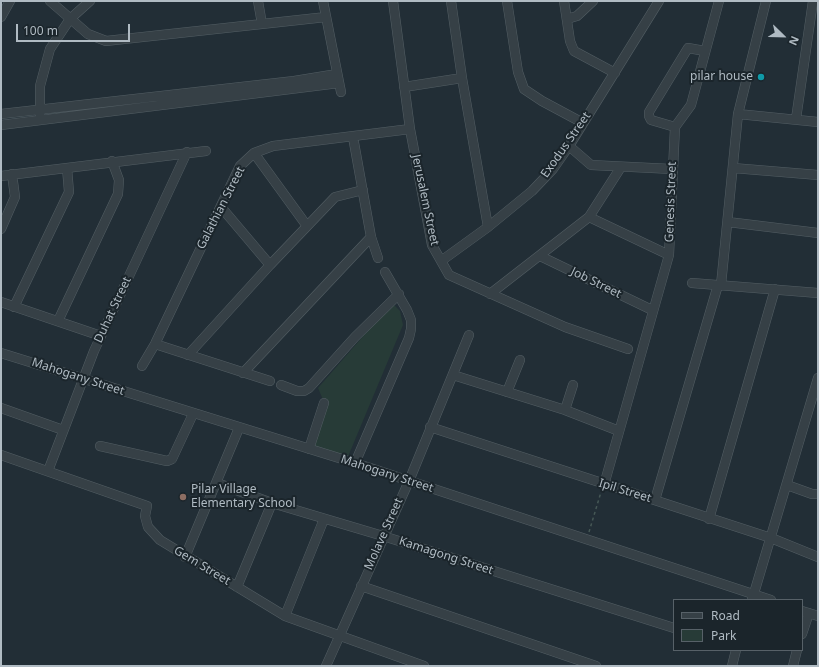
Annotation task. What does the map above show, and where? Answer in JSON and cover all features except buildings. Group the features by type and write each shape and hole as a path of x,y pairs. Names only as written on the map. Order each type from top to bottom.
{"street":[{"path":"1,17 10,1"},
{"path":"50,1 88,34 106,41 326,17"},
{"path":"40,121 40,86 50,49 70,19 90,1"},
{"path":"258,1 262,24"},
{"path":"323,1 339,83"},
{"name":"Jerusalem Street","path":"393,1 410,129 432,245 442,261 448,275 565,327 628,349"},
{"path":"450,1 488,227"},
{"path":"507,1 518,72 524,89 542,101 583,123"},
{"path":"564,1 570,42 574,51 614,73"},
{"path":"567,19 577,16 593,1"},
{"name":"Exodus Street","path":"442,261 488,227 532,191 553,169 569,146 659,1"},
{"path":"705,51 688,48 652,106 649,116 651,120 675,127 691,105 719,1"},
{"path":"655,500 720,285 728,222 738,114 766,1"},
{"path":"796,119 813,1"},
{"path":"404,87 462,78"},
{"path":"1,114 40,111 286,82 339,83"},
{"path":"1,125 339,83"},
{"path":"738,114 818,122"},
{"name":"Genesis Street","path":"604,485 652,310 657,301 669,255 675,127"},
{"name":"Galathian Street","path":"142,366 156,344 240,166 254,153 273,146 410,129"},
{"path":"353,137 371,237 378,258"},
{"path":"569,146 591,165 672,169"},
{"path":"1,176 112,161 206,151"},
{"name":"Duhat Street","path":"48,470 82,378 100,336 187,152"},
{"path":"254,153 307,226"},
{"path":"58,322 118,194 119,180 112,161"},
{"path":"490,294 589,217 621,167"},
{"path":"14,307 69,192 67,168"},
{"path":"733,168 818,175"},
{"path":"1,229 15,197 12,174"},
{"path":"188,355 270,265 335,197 363,190"},
{"path":"221,207 270,265"},
{"path":"589,217 669,255"},
{"path":"728,222 818,233"},
{"path":"243,373 371,237"},
{"name":"Job Street","path":"540,256 652,310"},
{"path":"354,464 409,338 411,320 399,294 385,272"},
{"path":"692,283 818,293"},
{"path":"709,519 775,289"},
{"path":"281,385 297,391 304,391 309,388 355,337 399,294"},
{"path":"1,302 100,336"},
{"name":"Molave Street","path":"326,666 383,536 409,481 469,335"},
{"path":"156,344 270,381"},
{"name":"Mahogany Street","path":"1,352 193,414 409,481 753,597 765,599"},
{"path":"507,392 520,360"},
{"path":"453,375 565,410 619,431"},
{"path":"753,597 787,485 814,412 818,378"},
{"path":"565,410 573,385"},
{"path":"309,449 324,403"},
{"path":"1,408 63,430"},
{"path":"100,446 167,462 172,459 193,414"},
{"name":"Ipil Street","path":"430,427 604,485 771,538 818,557"},
{"path":"185,557 240,428"},
{"name":"Gem Street","path":"1,455 48,470 147,506 145,516 148,527 153,534 185,557 285,616 424,666"},
{"name":"Kamagong Street","path":"217,483 272,503 383,536 673,628"},
{"path":"787,485 812,494 818,494"},
{"path":"237,587 272,503"},
{"path":"285,616 324,519"},
{"path":"361,586 596,666"},
{"path":"803,627 805,612 818,616"},
{"path":"732,666 736,651"},
{"path":"793,666 797,651"},
{"path":"564,666 568,657"}],"path":[{"path":"587,540 604,485"}],"green space":[{"path":"392,303 400,311 403,325 347,459 308,447 324,402 318,388"}],"place":[{"name":"pilar house","path":"761,77"},
{"name":"Pilar Village Elementary School","path":"183,497"}]}
